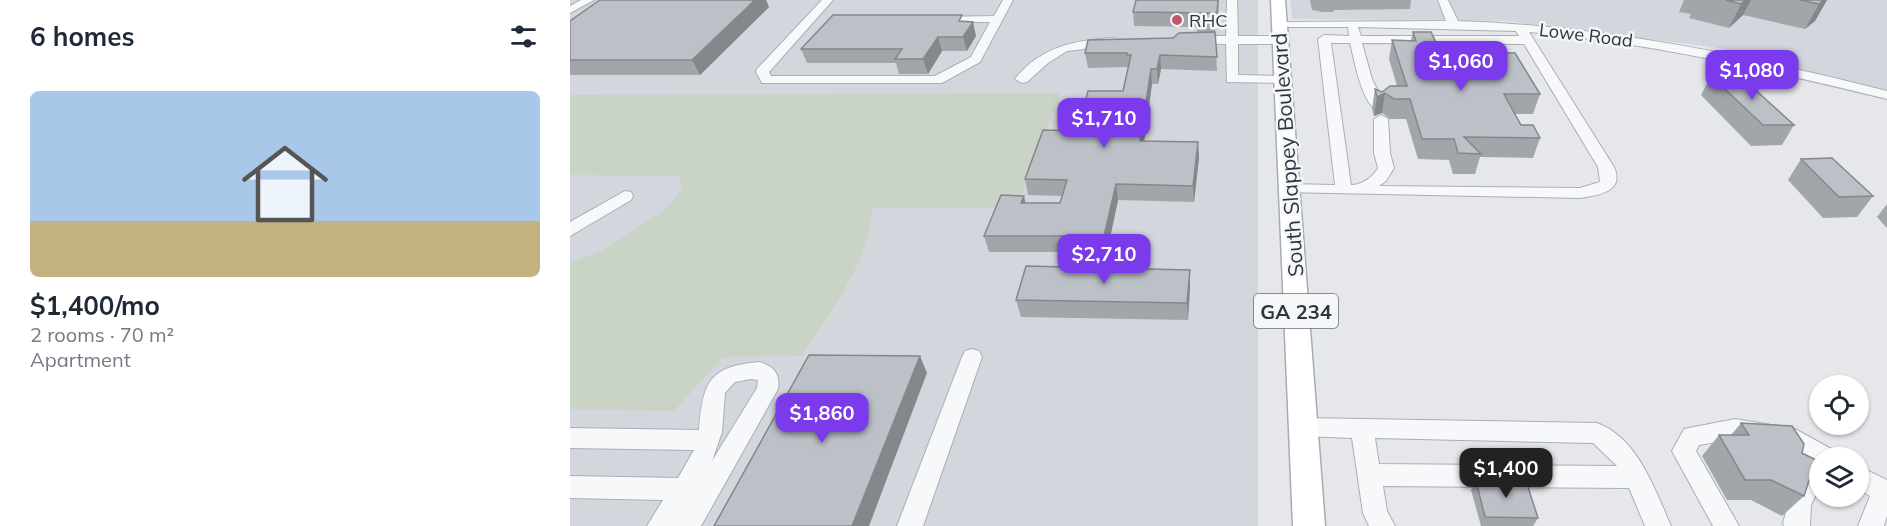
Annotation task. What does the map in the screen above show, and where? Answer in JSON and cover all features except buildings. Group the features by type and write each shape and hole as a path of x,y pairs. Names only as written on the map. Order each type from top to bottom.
{"main road":[{"name":"South Slappey Boulevard","path":"1278,0 1309,526"}],"street":[{"path":"570,10 589,0"},
{"path":"828,0 816,19 762,72 767,80 937,80 976,59 1008,0"},
{"path":"1232,0 1232,79 1282,80"},
{"path":"1443,0 1454,25"},
{"path":"928,19 999,19"},
{"path":"1352,24 1365,79 1380,112 1382,153 1386,168 1380,178 1362,190"},
{"name":"Lowe Road","path":"1179,40 1233,40 1352,24 1454,25 1524,34 1624,39 1714,54 1887,95"},
{"path":"1289,189 1344,190 1580,193 1593,191 1608,184 1609,174 1524,34 1324,39 1344,190"},
{"path":"1022,79 1046,56 1062,47 1085,43 1126,41"},
{"path":"570,230 625,196"},
{"path":"910,526 972,357"},
{"path":"660,526 684,489 709,440 711,396 724,378 740,372 760,370 769,377 766,389 687,526"},
{"path":"1303,427 1596,433 1612,441 1624,456 1658,526"},
{"path":"1362,428 1375,513 1382,526"},
{"path":"1726,526 1684,451 1692,436 1735,429 1795,439 1809,448"},
{"path":"570,438 709,440"},
{"path":"1369,475 1634,477"},
{"path":"1869,482 1886,492 1871,526"},
{"path":"570,487 684,489"},
{"path":"1800,510 1809,488"}],"shaded area":[{"path":"570,0 1258,0 1258,526 570,526"},
{"path":"1290,0 1887,0 1887,92 1719,48 1507,21 1292,19"}],"green space":[{"path":"1061,93 1016,208 872,208 870,227 857,266 836,304 802,356 723,357 674,411 570,409 570,263 600,251 664,211 683,188 679,176 570,175 570,95"}],"place":[{"name":"RHC","path":"1177,20"}]}
